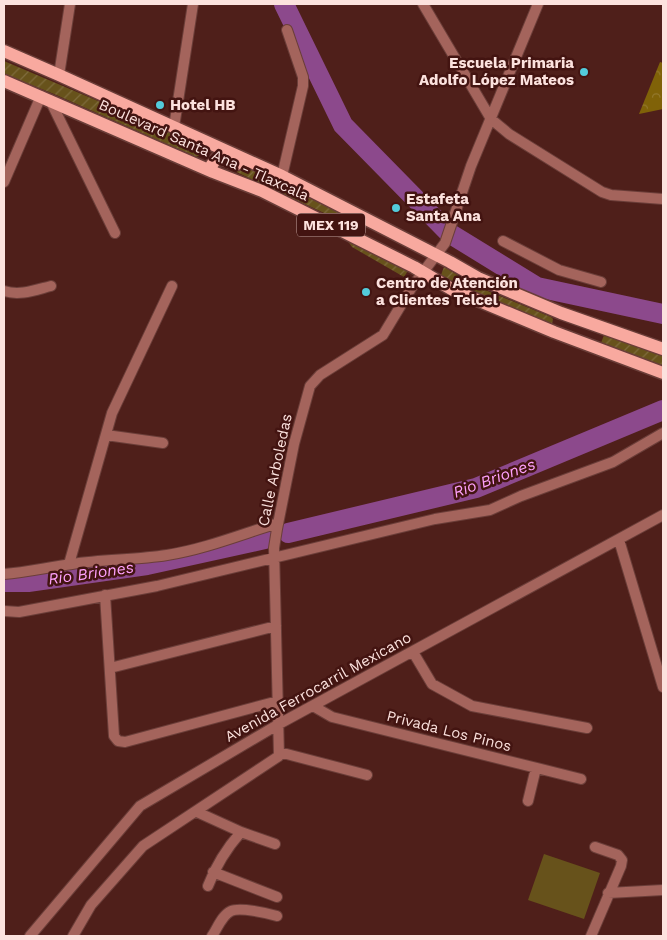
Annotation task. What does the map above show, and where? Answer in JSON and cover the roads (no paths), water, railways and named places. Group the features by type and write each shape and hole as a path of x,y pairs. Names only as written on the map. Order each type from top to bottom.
{"main road":[{"name":"Boulevard Santa Ana - Tlaxcala","path":"4,51 282,176 478,278 561,313 663,349"},
{"name":"Boulevard Santa Ana - Tlaxcala","path":"4,81 213,172 262,191 424,273 453,290 554,332 660,372"},
{"path":"213,172 212,163 219,158 250,167 260,167"},
{"path":"554,332 561,313"},
{"path":"598,349 605,328"}],"street":[{"path":"59,75 70,4"},
{"path":"174,127 193,4"},
{"path":"423,4 492,119 509,134 602,192 611,195 663,199"},
{"path":"492,119 538,4"},
{"path":"282,176 303,86 303,77 287,30"},
{"path":"4,182 45,99"},
{"path":"45,99 115,233"},
{"name":"Calle Arboledas","path":"279,752 274,548 294,444 310,386 320,375 382,335 412,287 446,244 471,166 492,119"},
{"path":"503,241 559,270 601,282"},
{"path":"4,291 13,294 51,286"},
{"path":"69,564 112,413 172,286"},
{"path":"4,611 19,612 156,586 435,518 490,510 612,462 663,432"},
{"path":"106,435 163,443"},
{"name":"Avenida Ferrocarril Mexicano","path":"30,936 140,806 279,724 663,515"},
{"path":"4,574 69,564 168,555 205,546 278,522"},
{"path":"619,540 663,687"},
{"path":"105,596 114,736 118,741 125,742 278,701"},
{"path":"110,668 276,626"},
{"path":"413,652 432,684 472,706 587,728"},
{"name":"Privada Los Pinos","path":"313,706 332,717 580,779"},
{"path":"73,936 91,906 143,846 279,756 279,752 367,775"},
{"path":"528,801 536,768"},
{"path":"197,812 241,832 275,844"},
{"path":"208,886 224,852 241,832"},
{"path":"591,936 622,860 618,855 595,847"},
{"path":"213,872 277,897"},
{"path":"608,893 663,890"},
{"path":"212,936 225,916 231,911 238,910 277,916"}],"waterway":[{"path":"284,4 343,125 449,233 537,287 663,314"},
{"name":"Rio Briones","path":"288,533 476,488 663,410"},
{"name":"Rio Briones","path":"4,582 28,582 147,565 265,539"}],"place":[{"name":"Escuela Primaria Adolfo López Mateos","path":"584,72"},
{"name":"Hotel HB","path":"160,105"},
{"name":"Estafeta Santa Ana","path":"396,208"},
{"name":"Centro de Atención a Clientes Telcel","path":"366,292"}]}
